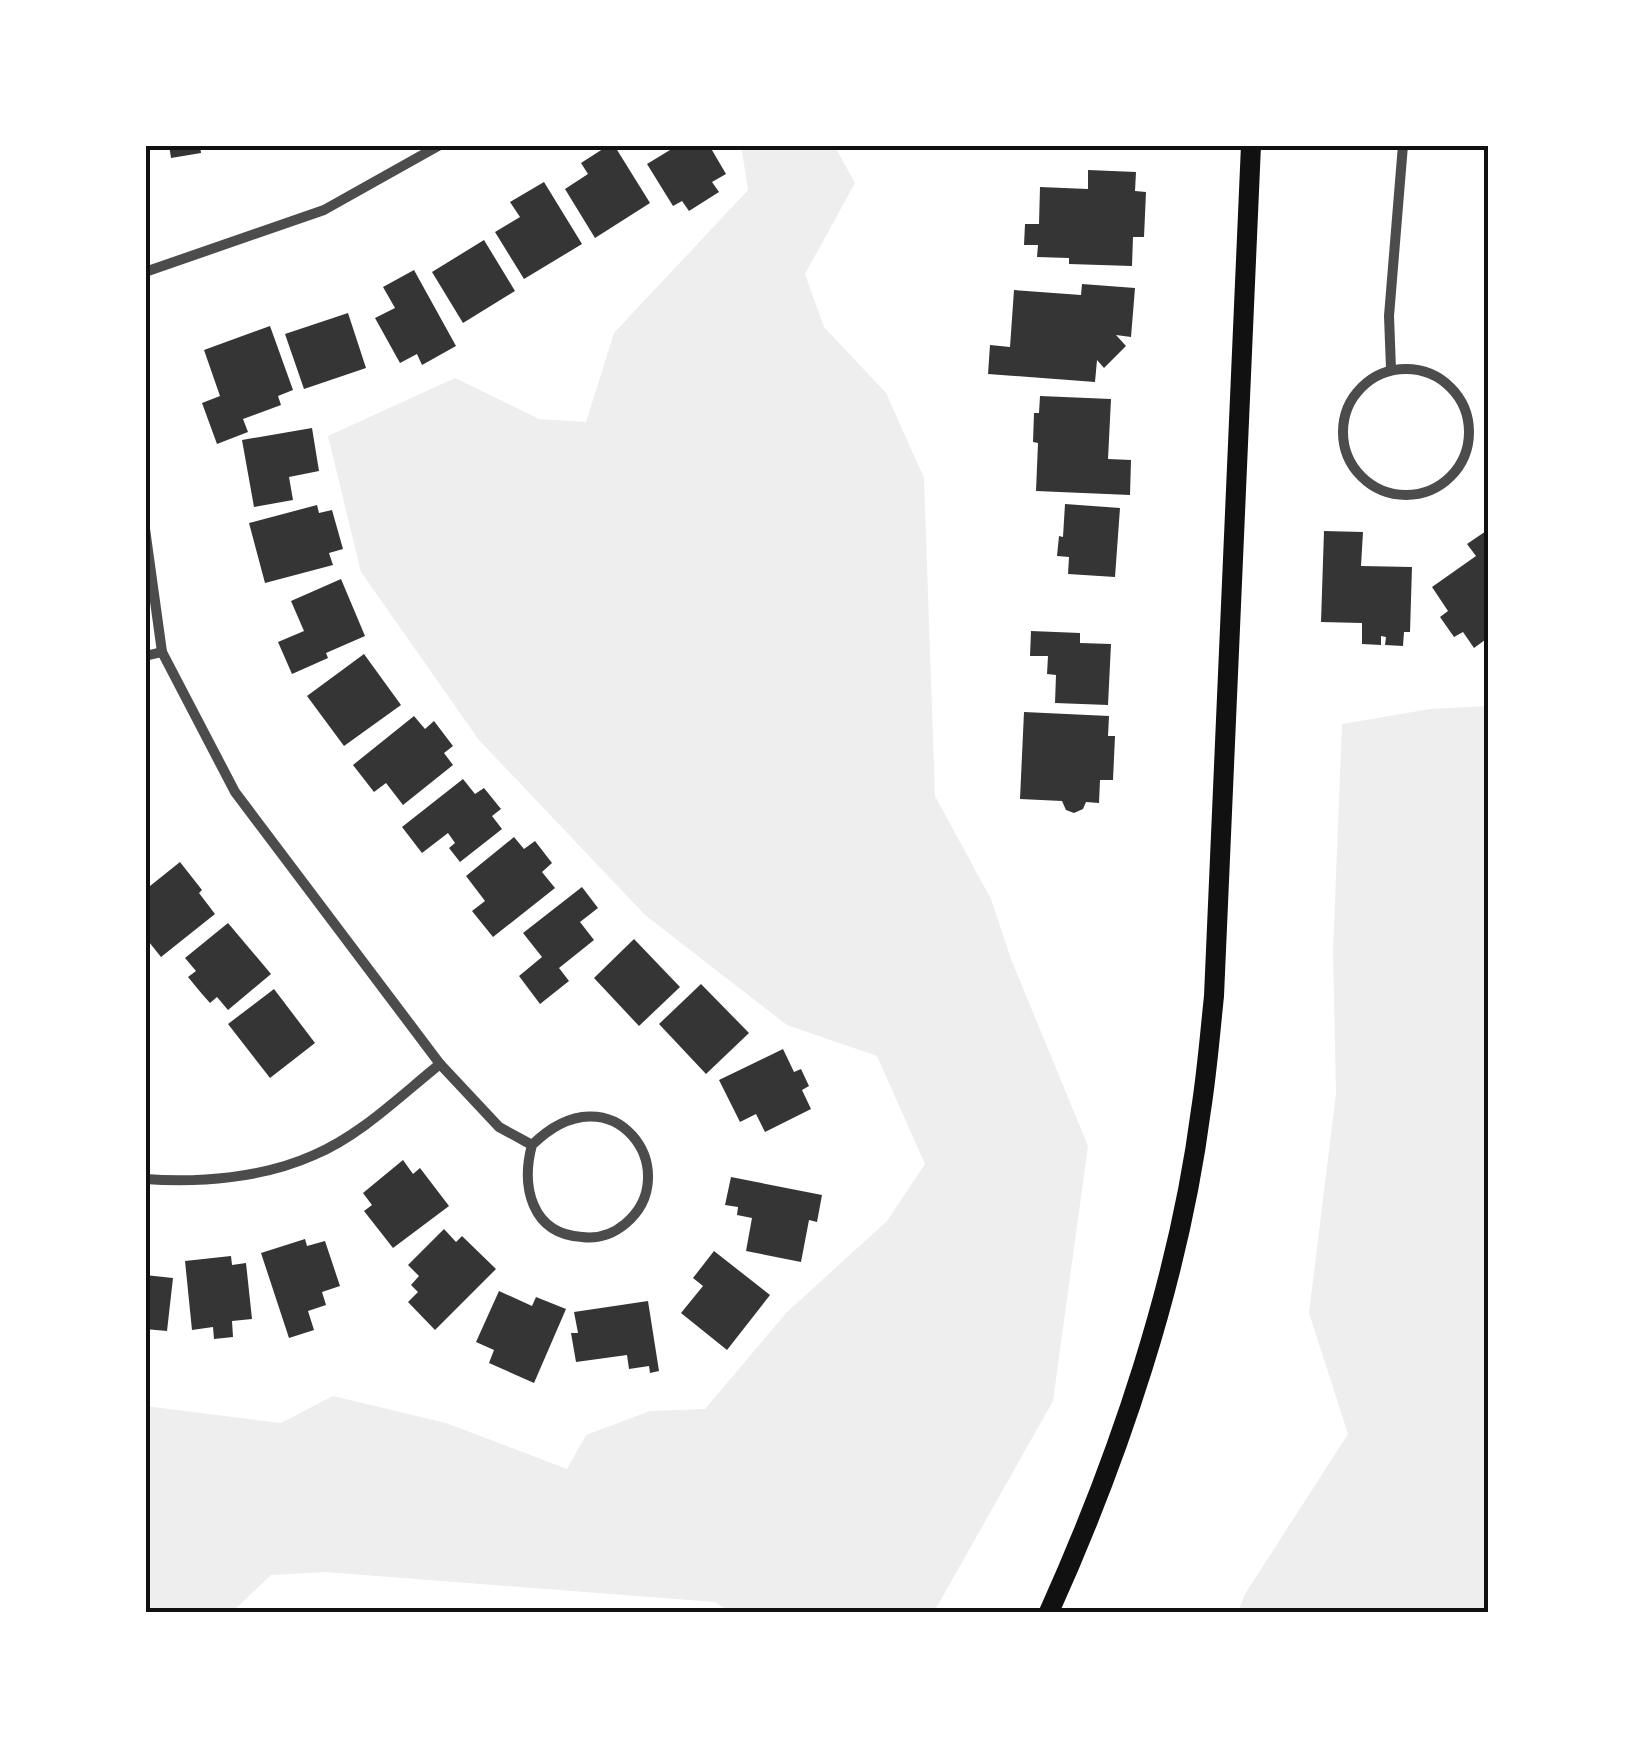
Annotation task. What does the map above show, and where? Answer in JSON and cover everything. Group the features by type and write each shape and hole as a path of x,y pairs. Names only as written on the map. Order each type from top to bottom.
{"main road":[{"path":"1049,1612 1107,1473 1152,1334 1201,1113 1215,977 1250,145"}],"street":[{"path":"145,272 324,210 440,145"},
{"path":"1391,369 1389,316 1404,145"},
{"path":"1391,369 1430,373 1448,383 1469,418 1470,438 1453,475 1437,488 1417,495 1394,495 1374,488 1358,474 1346,454 1342,433 1356,392 1391,369"},
{"path":"145,530 162,652 235,792 440,1064 499,1126 532,1145"},
{"path":"145,656 162,652"},
{"path":"145,1179 171,1181 258,1173 314,1156 358,1130 440,1064"},
{"path":"606,1118 638,1142 647,1170 644,1200 633,1218 618,1230 578,1238 560,1231 543,1220 532,1203 526,1184 532,1145 566,1119 606,1118"}],"shaded area":[{"path":"741,145 834,145 855,183 805,274 824,327 886,393 924,478 935,796 991,899 1011,959 1088,1146 1053,1401 934,1612 731,1612 715,1602 325,1572 271,1575 232,1612 145,1612 145,1406 281,1423 333,1396 446,1423 567,1469 586,1435 650,1411 705,1409 787,1312 887,1221 925,1164 877,1056 787,1025 645,915 479,740 361,572 328,436 455,378 539,419 586,422 614,333 748,190"},
{"path":"1489,706 1489,1612 1238,1612 1245,1594 1348,1434 1309,1313 1336,1094 1333,951 1342,724 1430,709"}],"building":[{"path":"169,145 200,145 201,153 171,158"},
{"path":"614,145 650,203 595,238 565,189 588,174 581,163"},
{"path":"667,145 709,145 726,174 712,182 719,192 689,211 682,201 673,206 647,164 670,150"},
{"path":"1088,170 1136,172 1135,191 1146,192 1144,237 1133,237 1132,266 1069,264 1069,258 1037,257 1038,245 1024,245 1025,224 1039,224 1040,187 1088,189"},
{"path":"544,182 582,244 524,279 495,232 520,217 510,202"},
{"path":"484,240 515,291 463,323 432,272"},
{"path":"414,270 456,346 422,365 417,354 400,363 375,318 395,308 383,287"},
{"path":"1082,284 1135,288 1131,337 1116,335 1126,346 1104,368 1097,360 1095,382 988,374 990,345 1010,347 1014,290 1081,295"},
{"path":"348,313 366,368 304,389 285,334"},
{"path":"270,326 293,390 278,396 281,405 243,419 248,432 217,444 202,403 220,396 204,350"},
{"path":"1040,396 1111,399 1108,459 1131,460 1130,495 1036,491 1038,443 1033,442 1034,413 1039,413"},
{"path":"312,428 319,471 289,477 293,500 254,507 242,440"},
{"path":"1065,504 1120,508 1115,577 1068,574 1069,557 1057,556 1059,536 1063,537"},
{"path":"317,505 319,513 332,510 343,549 329,553 333,565 265,583 249,523"},
{"path":"1489,529 1489,637 1474,648 1463,632 1454,637 1440,617 1448,611 1432,587 1476,556 1467,544"},
{"path":"1324,531 1363,532 1361,566 1412,567 1410,632 1404,632 1403,646 1385,645 1386,637 1381,636 1381,645 1362,644 1362,623 1321,622"},
{"path":"341,579 365,636 292,674 278,642 304,631 291,601"},
{"path":"1031,631 1080,633 1080,643 1111,644 1108,705 1055,703 1056,675 1047,674 1048,656 1030,656"},
{"path":"364,654 401,705 344,746 307,696"},
{"path":"1024,712 1109,716 1108,736 1115,736 1113,780 1100,780 1099,803 1086,802 1083,809 1074,813 1066,810 1062,801 1020,799"},
{"path":"414,716 425,729 434,721 453,746 444,753 453,765 403,805 386,783 374,792 353,765"},
{"path":"463,779 475,794 484,788 501,809 492,816 502,829 460,862 449,848 455,843 448,833 422,853 402,827"},
{"path":"514,837 524,849 535,841 552,863 542,872 555,888 493,937 472,911 485,901 466,876"},
{"path":"180,862 215,914 161,957 145,937 145,890"},
{"path":"582,887 598,908 580,922 594,940 559,968 569,981 540,1004 519,976 542,957 523,933"},
{"path":"228,923 271,974 228,1010 217,997 210,1003 202,994 188,977 196,971 185,958"},
{"path":"634,939 680,987 639,1026 594,978"},
{"path":"701,984 749,1033 706,1074 659,1024"},
{"path":"274,989 315,1043 270,1078 228,1024"},
{"path":"783,1049 794,1072 801,1069 809,1086 802,1090 811,1109 765,1132 756,1114 740,1122 719,1080"},
{"path":"403,1160 413,1174 420,1168 449,1206 393,1248 364,1211 372,1205 363,1193"},
{"path":"731,1177 822,1195 817,1222 809,1220 801,1262 746,1251 752,1218 737,1215 738,1207 725,1205"},
{"path":"444,1229 456,1242 462,1236 496,1269 435,1330 408,1302 418,1292 411,1285 419,1276 408,1265"},
{"path":"305,1239 307,1246 325,1241 340,1286 322,1292 326,1305 308,1311 314,1330 289,1338 261,1253"},
{"path":"714,1251 770,1295 727,1350 681,1313 703,1286 693,1278"},
{"path":"231,1256 232,1265 246,1263 252,1319 232,1321 233,1337 214,1339 213,1327 192,1330 185,1261"},
{"path":"145,1275 173,1278 167,1331 145,1329"},
{"path":"499,1291 532,1306 536,1297 566,1309 534,1383 489,1363 494,1350 476,1342"},
{"path":"648,1301 659,1371 650,1373 649,1366 629,1369 627,1355 576,1362 571,1333 578,1333 574,1312"}]}
